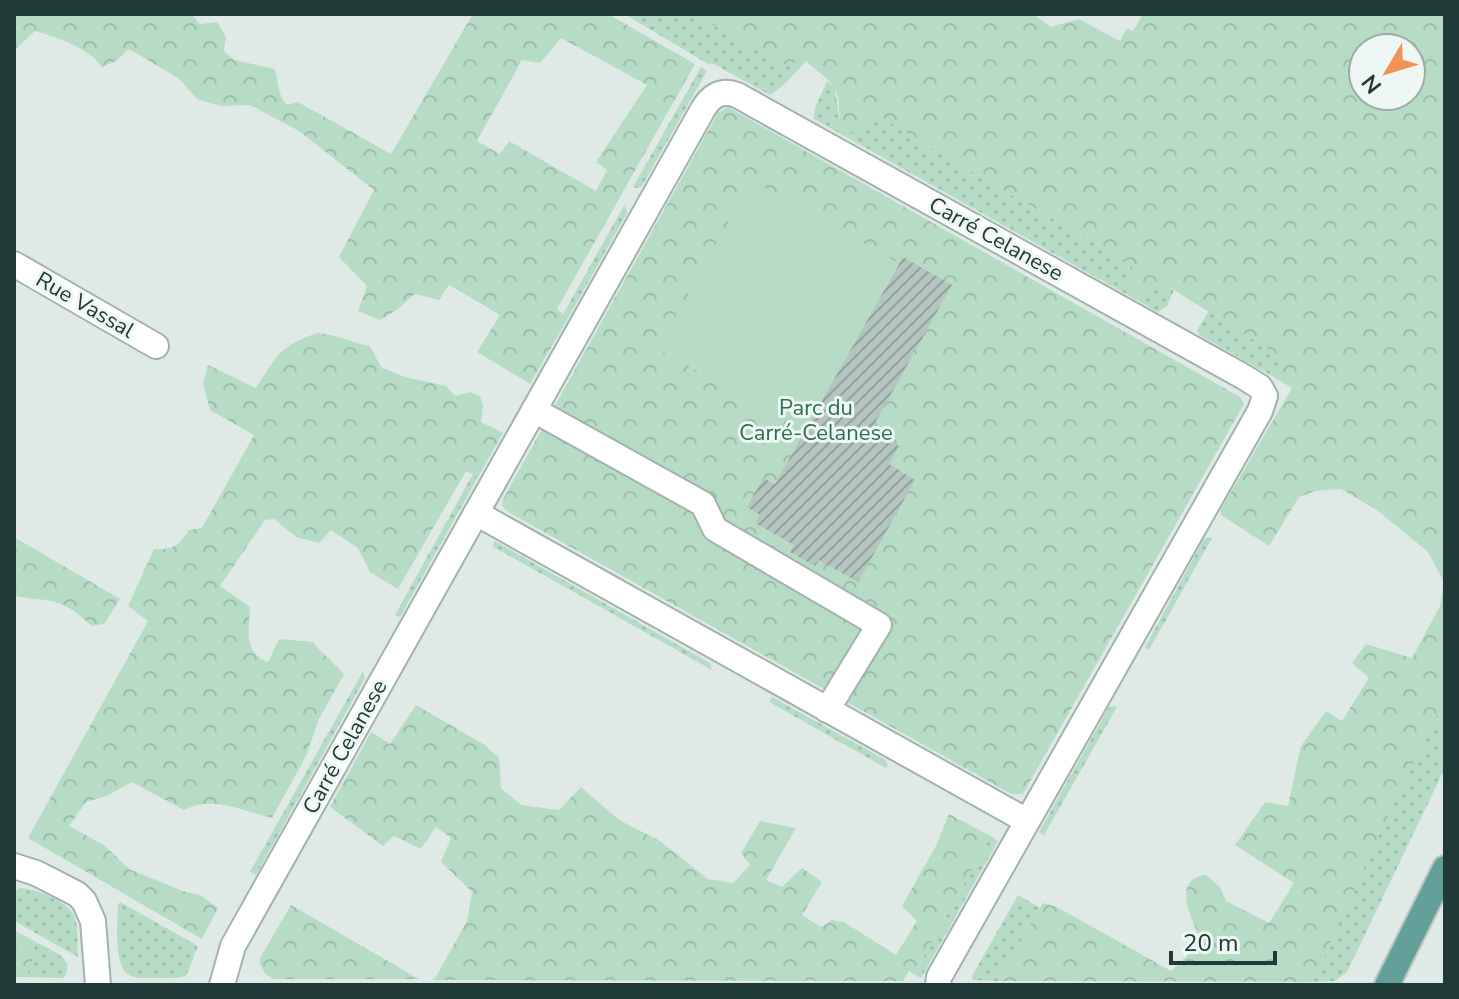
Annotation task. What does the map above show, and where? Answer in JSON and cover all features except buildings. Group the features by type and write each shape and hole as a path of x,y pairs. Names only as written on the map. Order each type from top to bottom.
{"main road":[{"path":"1387,985 1445,868"}],"street":[{"name":"Carré Celanese","path":"222,985 233,946 705,104 714,96 727,92 1260,387 1265,396 1260,411 939,977 938,985"},
{"name":"Rue Vassal","path":"14,264 156,346"},
{"path":"534,410 703,504 715,529 879,625 827,710"},
{"path":"476,513 1027,821"},
{"path":"14,866 36,873 77,894 84,901 93,921 98,985"}],"green space":[{"path":"14,14 191,14 200,24 217,22 226,37 224,51 234,60 275,69 280,92 287,105 298,102 391,154 473,14 608,14 695,64 557,309 563,314 572,311 530,384 477,352 500,315 449,285 439,300 415,294 380,320 358,311 367,286 339,257 374,190 299,131 250,105 220,106 197,99 178,78 129,49 116,61 102,67 81,49 35,31 14,51","holes":["561,38 647,85 596,162 607,170 596,191 509,141 500,154 477,141 522,60 540,63"]},
{"path":"624,14 694,14 782,64 806,61 770,95 712,63 710,65"},
{"path":"694,14 1033,14 1051,27 1079,19 1120,41 1127,28 1133,31 1143,14 1445,14 1445,699 1375,843 1313,982 997,981 1043,903 1057,907 1171,971 1201,943 1186,893 1188,885 1195,879 1206,875 1220,887 1226,901 1269,923 1294,883 1235,845 1265,802 1288,806 1301,746 1326,711 1342,721 1369,678 1352,663 1366,644 1412,658 1440,606 1444,582 1428,552 1378,511 1341,489 1315,491 1299,497 1269,546 1221,515 1221,509 1292,388 1279,380 1282,358 1174,290 1159,288 1148,296 1138,294 1129,282 1133,265 875,113 865,127 855,134 848,130 840,120 833,85 806,61 782,65"},
{"path":"701,67 707,71 642,186 633,187"},
{"path":"827,81 835,88 839,117 865,127 875,113 1133,265 1148,296 1159,288 1174,290 1167,306 1158,312 814,119 815,108"},
{"name":"Parc du Carré-Celanese","path":"728,107 1240,397 1244,404 1023,794 1011,794 502,506 503,499 718,113"},
{"path":"751,181 899,263 805,431 658,349"},
{"path":"625,204 627,213 572,311 563,314"},
{"path":"1209,311 1282,358 1279,380 1199,335 1197,330"},
{"path":"317,333 370,346 381,367 405,377 446,386 455,396 470,392 480,396 483,405 481,422 503,433 478,477 466,471 398,589 370,572 358,548 331,530 319,543 296,537 274,519 265,520 220,586 250,607 249,639 260,658 268,662 279,639 312,642 344,674 319,719 306,756 272,818 217,804 184,810 132,782 106,796 86,802 69,826 104,845 129,869 200,895 218,908 202,939 28,838 148,621 128,606 154,549 174,546 189,530 202,528 254,435 210,410 203,383 208,365 256,388 280,353"},
{"path":"473,474 478,477 400,617 395,615"},
{"path":"14,537 120,599 104,624 92,626 71,609 56,602 14,596"},
{"path":"1212,538 1149,650 1145,647 1204,539"},
{"path":"495,541 710,663 712,670 492,546"},
{"path":"363,671 365,678 256,875 250,872"},
{"path":"772,697 884,759 888,765 886,768 769,702"},
{"path":"1445,699 1445,768 1347,972 1335,981 1313,982 1374,843"},
{"path":"416,705 485,745 499,758 501,788 521,805 559,810 581,787 619,820 660,841 708,879 733,883 750,865 741,853 760,821 796,828 766,880 782,887 802,868 822,882 802,915 821,927 832,920 844,922 896,955 917,921 902,906 937,844 949,814 991,836 914,974 909,971 903,981 434,980 467,921 472,892 441,862 451,838 436,827 421,849 394,836 383,846 330,807 371,732 390,744"},
{"path":"1109,707 1117,707 1044,835 1039,832"},
{"path":"991,836 998,841 921,978 914,974"},
{"path":"20,888 52,897 67,906 77,927 78,957 14,921 14,891"},
{"path":"1018,895 1040,908 997,981 973,980 972,976"},
{"path":"120,902 198,946 186,976 140,978 131,976 123,969 117,942"},
{"path":"291,905 419,979 274,979 265,973 260,958"},
{"path":"14,930 34,941 32,965 25,977 14,977"},
{"path":"34,941 65,960 67,971 63,978 25,977 32,965"}]}
